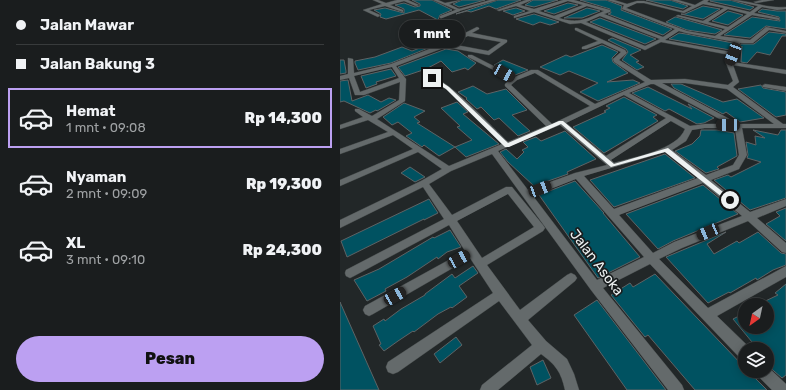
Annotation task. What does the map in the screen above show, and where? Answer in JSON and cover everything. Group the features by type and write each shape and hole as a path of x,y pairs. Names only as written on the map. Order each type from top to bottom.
{"street":[{"path":"375,0 401,11"},
{"path":"378,16 365,10 403,0 417,5"},
{"path":"435,0 459,10 495,0"},
{"path":"445,4 460,0"},
{"path":"499,10 530,0"},
{"path":"516,17 569,0 587,5 618,9 665,21 678,29 690,33 750,42 779,19 727,8 705,1 676,17 728,28"},
{"path":"609,0 618,9"},
{"path":"673,0 696,6"},
{"path":"733,0 750,2 772,0"},
{"path":"517,5 572,24 643,1 684,12"},
{"path":"750,2 761,6 786,10"},
{"path":"554,18 587,5"},
{"path":"716,37 761,6"},
{"path":"704,22 727,8"},
{"path":"599,14 663,40 733,54"},
{"path":"582,22 645,48 663,40 678,29"},
{"path":"428,27 448,44 489,53 505,41 467,34"},
{"path":"340,78 393,65 448,44 477,28"},
{"path":"768,28 786,32"},
{"path":"577,29 624,52 616,59 616,61 652,82 738,126"},
{"path":"584,48 602,41"},
{"path":"729,87 734,84 736,80 729,63 738,41"},
{"path":"470,56 515,79"},
{"path":"350,59 351,76 357,93 360,95 402,79"},
{"path":"729,63 786,72"},
{"path":"340,127 371,118 402,101 402,79 393,65"},
{"path":"551,127 507,85 515,79 533,71 594,106"},
{"path":"432,78 448,88 507,145"},
{"path":"340,224 448,170 551,127 594,106 652,82 696,82 729,87 783,126"},
{"path":"765,86 786,89"},
{"path":"624,93 689,128 705,126 783,126"},
{"path":"357,110 394,132 448,170"},
{"path":"609,163 671,118"},
{"path":"561,122 609,163"},
{"path":"612,214 736,167 743,155 738,126"},
{"path":"528,194 609,163 666,149 676,145 684,139 689,128"},
{"path":"340,152 394,132"},
{"path":"340,183 419,149"},
{"path":"666,149 750,217 786,249"},
{"name":"Jalan Asoka","path":"494,151 528,194 595,286 676,390"},
{"path":"578,175 651,258 738,346"},
{"path":"424,183 500,294 541,346 562,362 567,369 572,390"},
{"path":"350,272 508,189 540,228 480,264"},
{"path":"595,286 678,245 735,221 750,217 786,202"},
{"path":"369,310 472,252"},
{"path":"707,315 786,271"},
{"path":"519,318 571,278"},
{"path":"392,367 500,294"},
{"path":"487,390 541,346"},
{"path":"770,378 782,390"}],"lane":[{"path":"441,17 459,10"}],"building":[{"path":"412,0 432,0 452,10 440,15 438,20 419,10 386,19 380,17 381,14 374,10 385,8 404,13 404,9 395,5 404,3 415,7 420,6 420,4"},
{"path":"462,0 485,0 459,7 453,4"},
{"path":"498,0 521,0 496,9 489,6 471,12 467,11 456,14"},
{"path":"533,0 558,0 534,7 525,5"},
{"path":"580,0 606,0 622,6 621,10 672,29 663,35 608,14 611,13 610,9"},
{"path":"646,0 670,0 688,6 683,9"},
{"path":"710,0 730,0 754,7 750,10"},
{"path":"568,3 578,5 554,14 544,11"},
{"path":"703,6 720,9 703,19 681,14 685,14"},
{"path":"516,8 525,11 513,15 503,11"},
{"path":"587,8 600,11 582,18 564,18"},
{"path":"762,9 786,11 786,29 766,26 750,38 724,35 752,17 780,21 779,17 758,12"},
{"path":"728,11 743,15 728,25 712,21"},
{"path":"534,14 559,22 550,25 540,22 533,25 516,19"},
{"path":"675,17 722,30 715,34 687,30 666,22"},
{"path":"600,18 656,39 645,44 590,22"},
{"path":"462,29 465,31 451,38 445,34"},
{"path":"769,32 786,34 786,36 782,36 770,55 757,52 747,63 741,62 742,46 738,52 741,44 754,44"},
{"path":"679,33 733,43 730,50 669,39"},
{"path":"612,38 641,50 630,55 639,61 636,62 644,67 637,70 622,60 628,52 626,49 608,40"},
{"path":"440,40 443,42 391,63 358,70 355,63 355,61 375,57 402,47 412,51"},
{"path":"602,45 618,52 612,58 613,62 628,73 607,82 633,80 640,83 598,101 580,92 598,83 569,71 560,75 540,67 566,55 571,57"},
{"path":"446,49 458,51 476,63 468,70 465,68 452,72 441,61 426,69 405,76 398,67"},
{"path":"340,60 344,60 346,73 340,74"},
{"path":"503,60 528,70 515,75 494,65"},
{"path":"391,69 396,76 376,82 377,84 366,88 361,76"},
{"path":"348,80 352,101 368,95 381,102 389,98 396,100 377,111 376,110 370,113 344,101 340,102 340,81"},
{"path":"671,84 681,84 723,102 737,99 764,118 740,122 726,112 723,114 674,88"},
{"path":"761,85 763,88 786,92 786,115 776,117 738,89"},
{"path":"473,86 487,94 506,89 527,110 512,115 530,131 518,136 499,118 494,120 481,107 477,109 466,99 467,98 458,92"},
{"path":"648,87 692,109 688,104 714,118 704,123 697,124 669,109 665,111 632,93"},
{"path":"624,97 657,115 653,117 658,121 604,153 573,127 606,112 604,111 610,108 606,106"},
{"path":"457,102 468,112 463,114 499,144 466,157 455,147 472,140 457,127 460,126 441,108"},
{"path":"404,103 425,111 414,117 420,122 417,123 455,147 439,156 424,145 422,147 406,136 412,133 398,122 392,125 383,117"},
{"path":"701,130 717,130 734,133 737,156 717,167 719,169 706,173 675,151 692,144 700,136"},
{"path":"753,130 778,135 781,130 786,130 786,198 750,210 714,180 728,175 731,177 761,162 747,158 746,142 756,145 755,136 765,138"},
{"path":"565,131 596,159 567,172 568,174 534,186 508,162 500,152 506,149 517,159 524,152 522,150 528,147 523,142 536,137 541,141"},
{"path":"665,154 695,178 614,207 590,180"},
{"path":"410,167 425,177 415,182 401,173"},
{"path":"575,181 604,213 640,257 598,278 539,195"},
{"path":"703,185 738,214 673,241 658,249 626,214"},
{"path":"429,199 438,213 347,257 341,241"},
{"path":"786,208 786,241 766,224 780,216 776,212"},
{"path":"450,230 461,247 447,252 438,259 437,257 407,277 385,289 386,291 367,301 354,280 379,269 433,237 434,238"},
{"path":"726,232 707,244 714,254 737,241 739,243 758,232 781,253 786,254 786,265 773,270 757,280 756,278 730,293 729,292 708,303 666,257"},
{"path":"473,266 478,273 459,286 467,297 452,308 451,307 438,314 414,332 413,331 384,351 379,345 381,344 373,326 384,319 385,321 401,309 425,295 452,274 455,278"},
{"path":"655,274 738,361 738,378 755,378 767,390 695,390 648,335 645,337 611,295 630,283 633,287"},
{"path":"786,284 786,375 782,378 774,371 774,342 752,342 745,334 774,334 774,298 772,298 778,295 775,293"},
{"path":"597,300 666,390 627,390 574,315"},
{"path":"340,302 379,390 340,390"},
{"path":"738,316 738,325 733,319"},
{"path":"456,337 462,345 440,363 434,354"},
{"path":"543,360 551,378 537,385 530,367"}],"route":[{"path":"432,78 448,88 507,145 561,122 613,166 666,149 730,200"}]}
